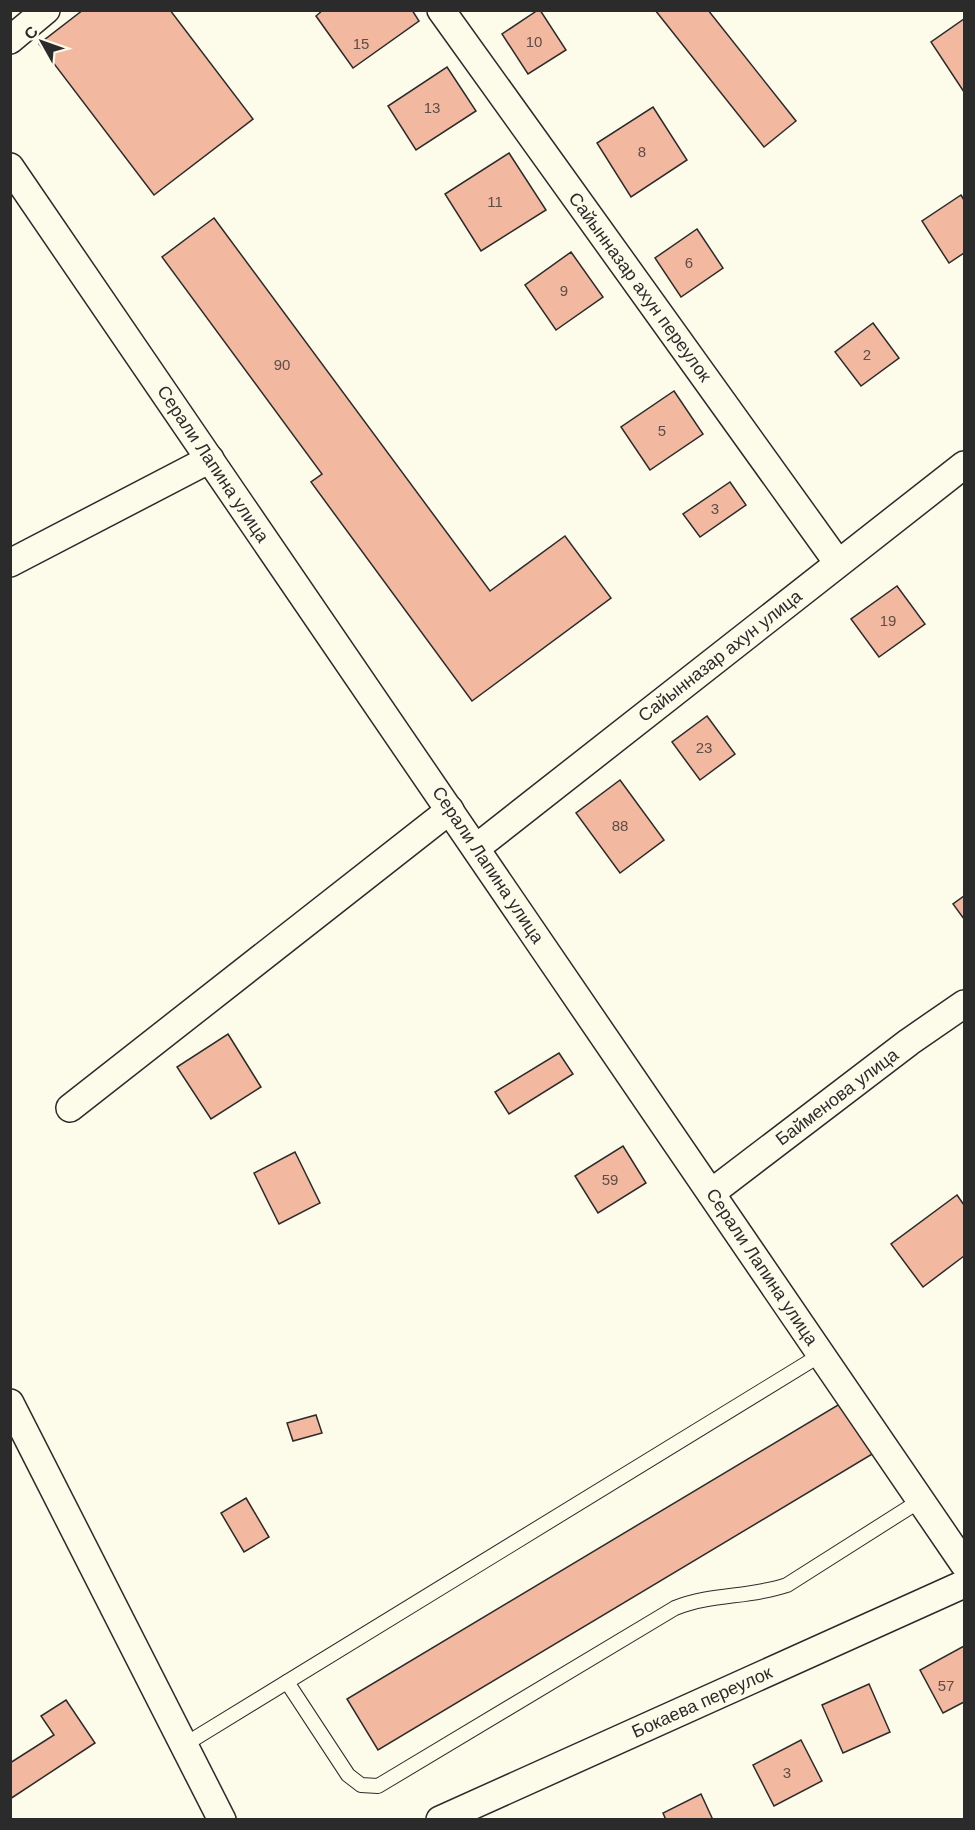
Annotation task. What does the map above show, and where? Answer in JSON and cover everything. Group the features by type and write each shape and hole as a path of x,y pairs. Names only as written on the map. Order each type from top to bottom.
{"street":[{"path":"10,40 46,10"},
{"name":"Сайынназар ахун переулок","path":"441,10 838,563"},
{"name":"Серали Лапина улица","path":"10,167 964,1564"},
{"path":"10,563 210,459"},
{"name":"Сайынназар ахун улица","path":"476,848 964,465"},
{"path":"70,1108 450,810"},
{"name":"Байменова улица","path":"711,1192 909,1042 964,1004"},
{"path":"10,1403 222,1820"},
{"name":"Бокаева переулок","path":"440,1820 964,1584"}],"lane":[{"path":"184,1745 822,1354"},
{"path":"287,1682 348,1776 361,1785 378,1786 675,1608 695,1600 765,1592 787,1585 921,1500"}],"building":[{"path":"83,10 170,10 253,119 154,195 39,44"},
{"path":"323,10 412,10 419,21 353,68 316,16"},
{"path":"538,10 566,50 528,74 502,34"},
{"path":"655,10 708,10 796,121 764,147"},
{"path":"964,19 964,92 931,42"},
{"path":"447,67 476,111 416,150 388,106"},
{"path":"653,107 687,160 631,197 597,143"},
{"path":"509,153 546,210 481,251 445,194"},
{"path":"961,195 964,200 964,253 949,263 922,221"},
{"path":"214,218 490,591 565,536 611,598 472,701 311,482 322,474 162,257"},
{"path":"697,229 723,268 681,297 655,258"},
{"path":"571,252 603,297 556,330 525,285"},
{"path":"873,323 899,358 861,386 835,352"},
{"path":"674,391 703,434 650,470 621,427"},
{"path":"730,482 746,505 700,537 683,514"},
{"path":"897,586 925,624 879,657 851,619"},
{"path":"707,716 735,754 700,780 672,742"},
{"path":"620,780 664,840 620,873 576,813"},
{"path":"964,896 964,919 953,904"},
{"path":"228,1034 261,1087 211,1119 177,1067"},
{"path":"559,1053 573,1074 509,1114 495,1092"},
{"path":"623,1146 646,1183 598,1213 575,1176"},
{"path":"295,1152 320,1203 279,1224 254,1173"},
{"path":"957,1195 964,1205 964,1256 923,1287 891,1244"},
{"path":"843,1402 874,1453 378,1750 347,1699"},
{"path":"316,1415 322,1433 293,1441 287,1423"},
{"path":"246,1498 269,1537 244,1552 221,1513"},
{"path":"964,1646 964,1702 943,1713 920,1670"},
{"path":"869,1684 890,1732 843,1753 822,1705"},
{"path":"66,1700 95,1743 10,1799 10,1763 54,1735 41,1716"},
{"path":"801,1740 822,1781 774,1806 753,1765"},
{"path":"701,1794 713,1820 666,1820 663,1813"}]}
